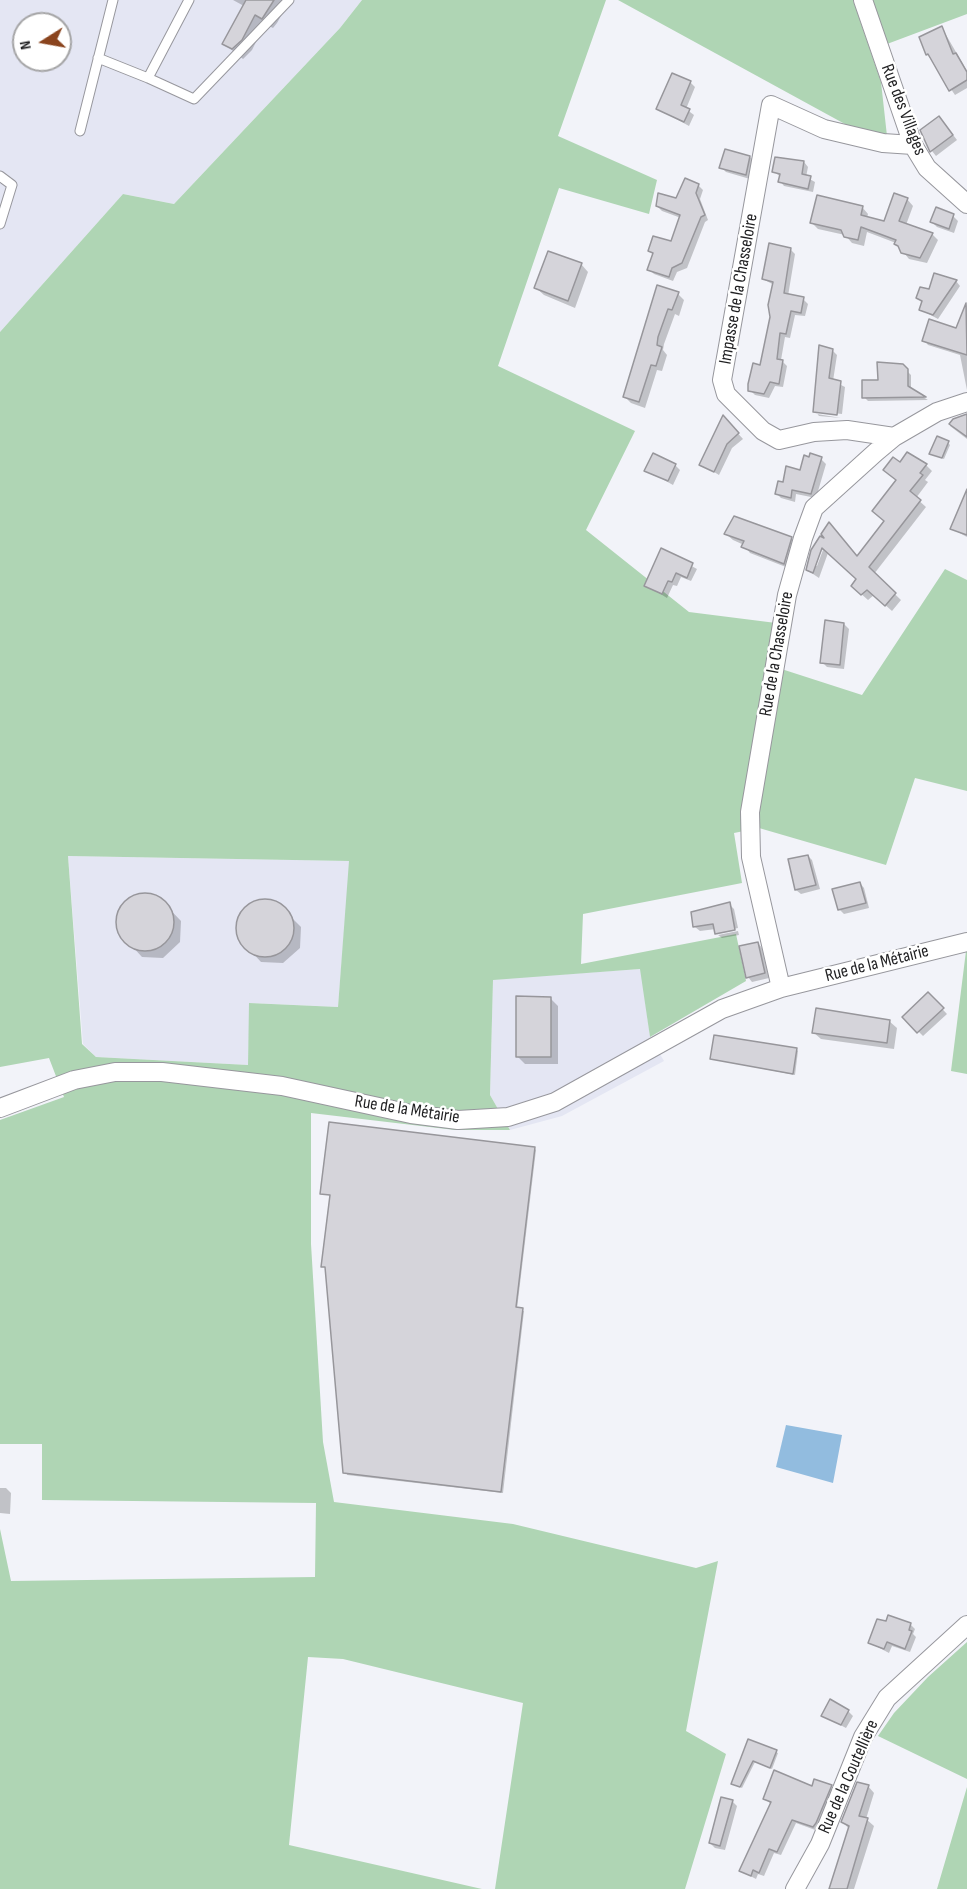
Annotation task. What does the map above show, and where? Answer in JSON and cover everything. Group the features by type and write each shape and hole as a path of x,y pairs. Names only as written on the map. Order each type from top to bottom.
{"street":[{"name":"Rue des Villages","path":"862,0 913,145 927,168 967,204"},
{"name":"Impasse de la Chasseloire","path":"894,437 847,430 814,432 779,440 762,431 726,393 722,380 771,105 824,129 883,143 913,145"},
{"name":"Rue de la Chasseloire","path":"781,988 753,867 750,812 787,595 814,508 894,437 938,412 967,402"},
{"name":"Rue de la Métairie","path":"0,1108 74,1080 115,1072 162,1072 282,1086 411,1114 458,1120 508,1118 555,1102 722,1009 781,988 967,942"},
{"name":"Rue de la Coutellière","path":"795,1889 820,1844 863,1737 887,1698 967,1625"}],"lane":[{"path":"80,130 113,0"},
{"path":"148,78 189,0"},
{"path":"98,58 194,99 289,0"},
{"path":"0,176 12,184 0,224"}],"shaded area":[{"path":"0,0 362,0 340,28 174,204 123,194 0,332"},
{"path":"68,856 350,861 338,1007 250,1003 248,1065 96,1057 83,1044"},
{"path":"641,969 650,1037 664,1061 562,1116 510,1130 490,1095 493,979"}],"green space":[{"path":"362,0 606,0 558,136 657,180 649,214 559,188 498,366 635,431 586,530 689,612 776,623 769,665 862,695 945,569 967,580 967,791 915,778 886,865 759,828 734,833 742,883 583,914 581,964 736,934 746,981 650,1037 640,969 493,980 490,1095 510,1130 455,1130 311,1113 311,1244 323,1442 334,1502 513,1524 696,1568 718,1561 686,1731 726,1754 685,1889 495,1889 523,1703 343,1659 308,1657 289,1845 482,1889 0,1889 0,1529 11,1581 315,1577 316,1503 42,1500 42,1444 0,1444 0,1120 64,1097 49,1058 0,1067 0,332 123,194 174,204 340,28","holes":["68,856 349,861 338,1007 249,1003 248,1065 96,1057 82,1044"]},
{"path":"618,0 853,0 881,82 887,136 854,129"},
{"path":"872,0 967,0 967,14 887,44"},
{"path":"967,951 967,1074 951,1071"},
{"path":"967,1642 967,1779 878,1736 894,1713 928,1677"},
{"path":"967,1787 967,1889 937,1889"}],"water":[{"path":"786,1425 842,1435 833,1483 776,1467"}],"building":[{"path":"246,0 274,0 262,19 255,15 242,40 232,49 222,44"},
{"path":"942,26 953,54 956,53 967,72 967,80 949,91 928,54 926,55 919,37"},
{"path":"672,73 691,81 681,105 690,109 684,122 656,109"},
{"path":"939,116 953,135 930,152 920,130"},
{"path":"725,149 750,156 746,175 719,168"},
{"path":"775,157 804,161 802,174 811,176 808,189 778,182 780,174 772,172"},
{"path":"685,178 699,184 696,193 705,215 701,217 682,263 672,268 669,277 647,270 653,253 648,251 653,236 671,241 680,215 656,206 658,193 676,198"},
{"path":"894,193 908,198 899,221 933,233 920,258 901,253 898,246 894,244 896,240 861,227 858,240 844,237 841,230 810,223 817,195 863,206 861,215 884,221"},
{"path":"936,207 954,214 949,229 930,222"},
{"path":"769,243 791,248 784,293 804,297 801,313 791,311 786,334 780,333 777,359 783,360 779,384 770,382 764,394 748,391 748,384 753,363 760,365 770,317 768,305 773,282 762,279"},
{"path":"548,251 582,263 568,301 534,288"},
{"path":"934,273 957,280 933,315 919,310 922,301 916,298 920,287 929,289"},
{"path":"657,285 679,292 672,310 668,309 658,337 657,345 662,347 656,366 651,365 639,402 623,397"},
{"path":"966,303 967,355 922,341 929,319 956,328"},
{"path":"819,345 833,349 829,378 841,381 837,415 813,412"},
{"path":"877,362 903,364 908,369 908,386 926,397 862,398 862,380 878,380"},
{"path":"967,414 967,437 949,424 953,419"},
{"path":"723,415 739,433 727,444 714,472 699,465"},
{"path":"937,436 949,441 942,458 929,454"},
{"path":"907,452 927,464 920,473 923,475 910,491 921,500 869,567 896,593 885,606 867,590 861,595 851,586 856,579 822,548 813,573 806,570 811,550 820,536 824,538 821,534 829,522 857,556 884,521 872,511 896,480 883,470 893,457 900,462"},
{"path":"653,453 676,464 668,481 644,471"},
{"path":"810,453 822,457 811,494 792,490 791,498 775,494 778,481 783,482 786,466 800,470 804,455 809,457"},
{"path":"967,489 967,535 950,529"},
{"path":"734,516 792,537 784,564 741,547 744,541 724,534"},
{"path":"661,548 693,563 687,578 676,573 672,582 668,581 662,594 644,586"},
{"path":"825,620 844,623 840,665 820,663"},
{"path":"808,855 816,885 795,890 788,859"},
{"path":"860,882 866,903 838,910 832,889"},
{"path":"145,893 156,895 169,906 174,922 172,933 161,946 145,951 134,949 121,938 116,922 118,911 129,898"},
{"path":"265,899 276,901 289,912 294,928 292,939 281,952 265,957 254,955 241,944 236,928 238,917 249,904"},
{"path":"730,902 735,930 715,934 713,924 693,927 691,912"},
{"path":"758,942 765,973 746,978 739,946"},
{"path":"928,992 944,1008 917,1033 902,1017"},
{"path":"516,996 551,997 551,1057 516,1057"},
{"path":"816,1008 890,1020 887,1043 812,1033"},
{"path":"714,1035 797,1048 793,1074 710,1059"},
{"path":"329,1122 535,1147 516,1307 523,1308 501,1492 343,1473 325,1267 321,1267 330,1195 320,1194"},
{"path":"888,1615 911,1623 909,1630 912,1631 905,1649 887,1642 884,1649 868,1643 877,1619 886,1621"},
{"path":"830,1699 849,1710 841,1725 821,1716"},
{"path":"748,1739 777,1750 770,1768 753,1761 740,1787 731,1784"},
{"path":"774,1770 812,1786 814,1779 832,1785 813,1827 792,1820 777,1852 769,1849 759,1873 753,1870 751,1876 739,1871 771,1802 763,1799"},
{"path":"857,1782 869,1785 859,1816 868,1818 847,1889 829,1889 849,1826 841,1822"},
{"path":"721,1797 733,1800 720,1846 709,1843"}]}
